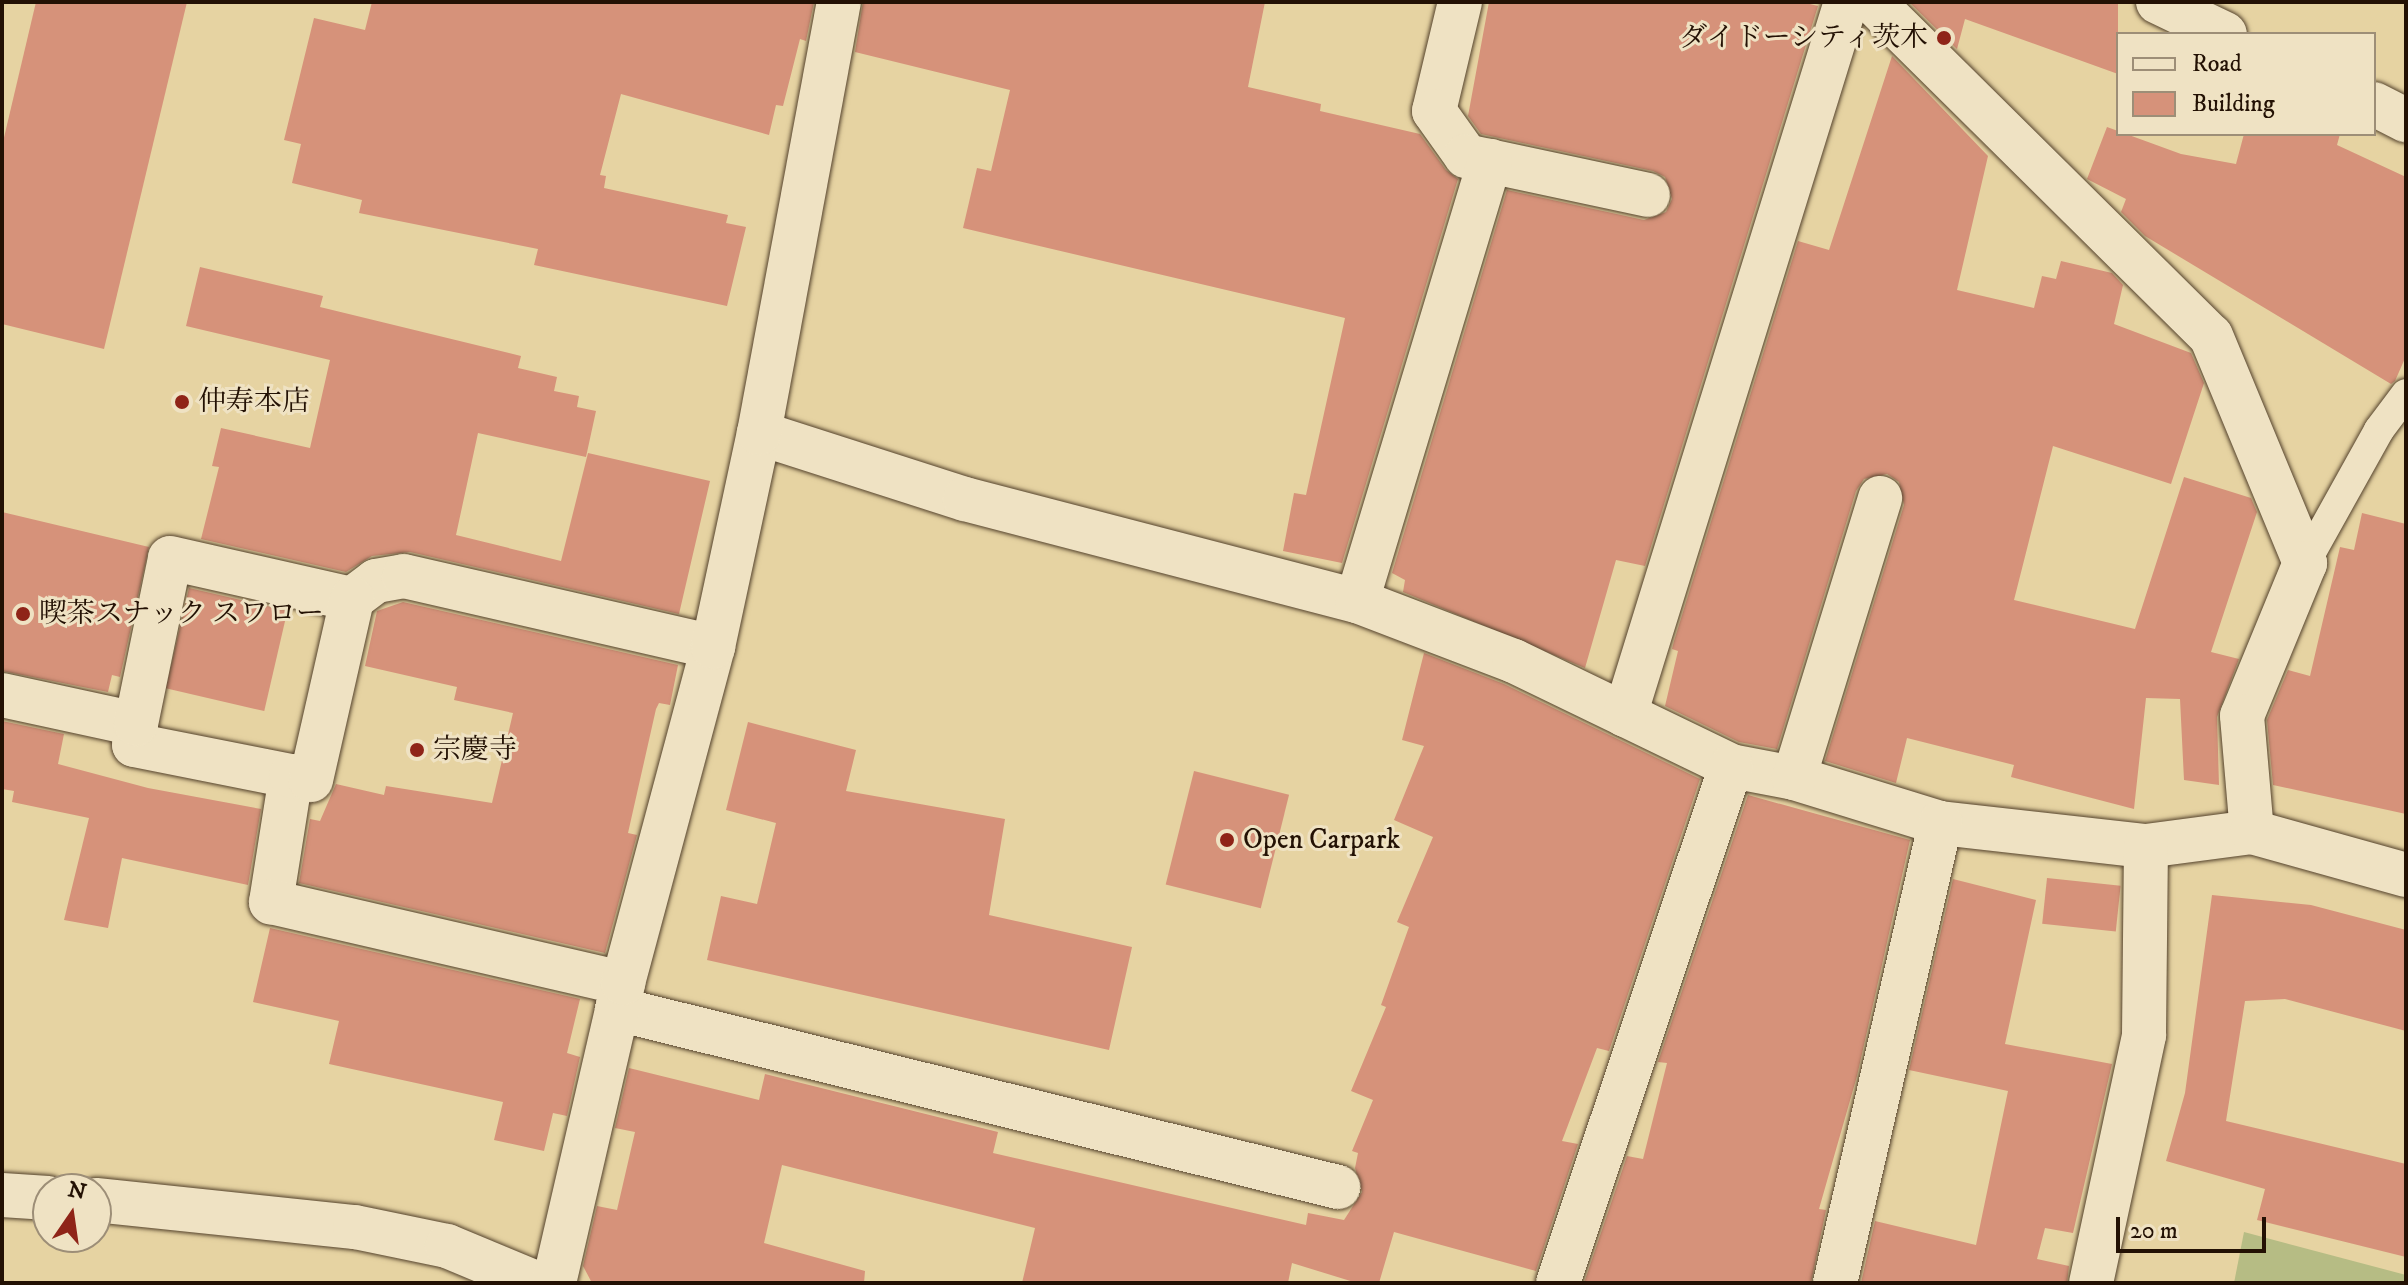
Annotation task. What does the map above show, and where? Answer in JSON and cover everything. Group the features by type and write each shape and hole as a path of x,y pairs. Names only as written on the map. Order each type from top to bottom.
{"street":[{"path":"554,1283 620,996 713,647 759,433 839,2"},
{"path":"1460,2 1434,111 1466,156 1648,195"},
{"path":"1625,715 1846,2"},
{"path":"1873,2 2211,336 2305,563 2242,716 2252,832"},
{"path":"2158,2 2221,32"},
{"path":"2376,105 2406,120"},
{"path":"1357,601 1490,161"},
{"path":"759,433 965,499 1357,601 1514,661 1731,766 1794,778 1940,823 2146,846 2252,832 2406,875"},
{"path":"1794,778 1880,498"},
{"path":"352,599 170,558 134,745 311,780 352,599 376,581 404,576 713,647"},
{"path":"2,695 136,724"},
{"path":"1558,1283 1731,766"},
{"path":"291,776 271,902 1338,1187"},
{"path":"1835,1283 1940,823"},
{"path":"2091,1283 2144,1035 2146,846"},
{"path":"2,1195 32,1197"},
{"path":"112,1202 355,1227 447,1246 514,1278"}],"lane":[{"path":"2305,563 2379,430 2406,394"}],"green space":[{"path":"2244,1232 2406,1275 2406,1283 2234,1283"}],"building":[{"path":"36,2 187,2 104,349 2,324 2,146"},
{"path":"372,2 814,2 806,41 800,39 783,106 776,105 769,135 621,94 600,175 606,176 604,188 728,215 726,223 746,227 727,306 534,265 538,249 359,213 362,200 292,183 301,144 284,140 314,18 365,30"},
{"path":"863,2 1265,2 1248,87 1321,104 1320,111 1420,134 1446,170 1458,179 1342,563 1283,551 1294,493 1306,495 1345,318 963,228 977,168 991,171 1010,90 855,52"},
{"path":"1489,2 1802,2 1818,6 1645,566 1616,560 1585,668 1403,592 1405,580 1392,573 1507,190 1644,220 1666,212 1672,199 1665,177 1653,171 1481,134 1468,116"},
{"path":"1909,2 2118,2 2116,73 1965,19 1957,49"},
{"path":"1892,56 1988,156 1957,290 2034,308 2042,276 2056,279 2061,261 2112,273 2123,285 2114,324 2191,353 2204,383 2171,484 2053,446 2014,600 2135,629 2184,477 2251,498 2257,512 2211,652 2239,659 2217,717 2219,785 2184,780 2180,699 2146,698 2134,809 2011,777 2014,765 1907,738 1896,783 1825,761 1904,505 1899,482 1887,474 1864,479 1856,491 1777,749 1739,742 1665,706 1678,651 1672,649 1674,641 1798,241 1829,250"},
{"path":"2107,127 2116,130 2116,136 2132,136 2181,154 2236,164 2243,136 2339,136 2337,145 2406,177 2406,356 2395,381 2391,384 2145,236 2121,212 2126,199 2087,179"},
{"path":"200,267 323,296 320,307 521,356 518,368 557,377 554,391 579,396 577,407 596,411 586,457 478,433 456,535 561,561 588,453 710,481 679,614 410,552 372,556 346,572 201,539 219,467 212,466 221,428 310,448 330,360 186,326"},
{"path":"2,512 149,547 120,677 112,675 108,692 2,671"},
{"path":"2362,513 2406,524 2406,814 2273,785 2267,720 2288,670 2310,676 2340,547 2354,550"},
{"path":"189,588 287,611 264,711 166,688"},
{"path":"403,602 678,665 670,705 659,703 656,709 628,833 637,835 605,953 299,883 310,819 320,821 336,784 384,795 386,786 492,803 513,713 454,700 457,687 365,666 377,611"},
{"path":"1424,653 1504,684 1700,779 1609,1051 1597,1048 1562,1141 1578,1144 1536,1271 1394,1232 1379,1283 1357,1283 1292,1263 1288,1283 1022,1283 1035,1228 782,1165 764,1243 865,1271 864,1283 592,1283 583,1266 597,1206 617,1210 635,1132 615,1128 629,1068 759,1100 765,1074 998,1132 993,1153 1306,1225 1308,1213 1344,1220 1362,1192 1355,1168 1358,1153 1352,1151 1373,1100 1351,1091 1386,1007 1381,1005 1409,927 1397,922 1433,837 1394,820 1424,746 1402,740"},
{"path":"2,721 64,734 58,764 148,788 261,809 248,885 122,858 108,928 64,920 89,818 12,802 14,791 2,789"},
{"path":"748,722 856,750 846,791 1005,819 989,915 1132,947 1109,1050 707,960 721,896 757,904 776,823 726,810"},
{"name":"Open Carpark","path":"1194,771 1289,795 1261,908 1166,885"},
{"path":"1748,795 1910,840 1857,1076 1819,1209 1826,1210 1811,1283 1584,1283 1627,1156 1643,1159 1667,1063 1658,1062"},
{"path":"2047,878 2121,886 2116,931 2042,924"},
{"path":"1953,879 2036,900 2005,1044 2112,1064 2073,1233 2045,1228 2037,1259 2069,1266 2067,1283 1861,1283 1875,1221 1976,1245 2008,1091 1909,1070"},
{"path":"2212,895 2311,905 2406,930 2406,1031 2285,999 2245,1001 2226,1121 2406,1164 2406,1257 2257,1220 2265,1189 2166,1161 2185,1093"},
{"path":"270,928 580,999 567,1053 580,1057 567,1116 553,1113 544,1151 494,1140 503,1102 329,1064 339,1021 253,1002"}],"place":[{"name":"ダイドーシティ茨木","path":"1944,38"},
{"name":"仲寿本店","path":"182,402"},
{"name":"喫茶スナック スワロー","path":"23,614"},
{"name":"宗慶寺","path":"417,750"},
{"name":"Open Carpark","path":"1227,840"}]}
